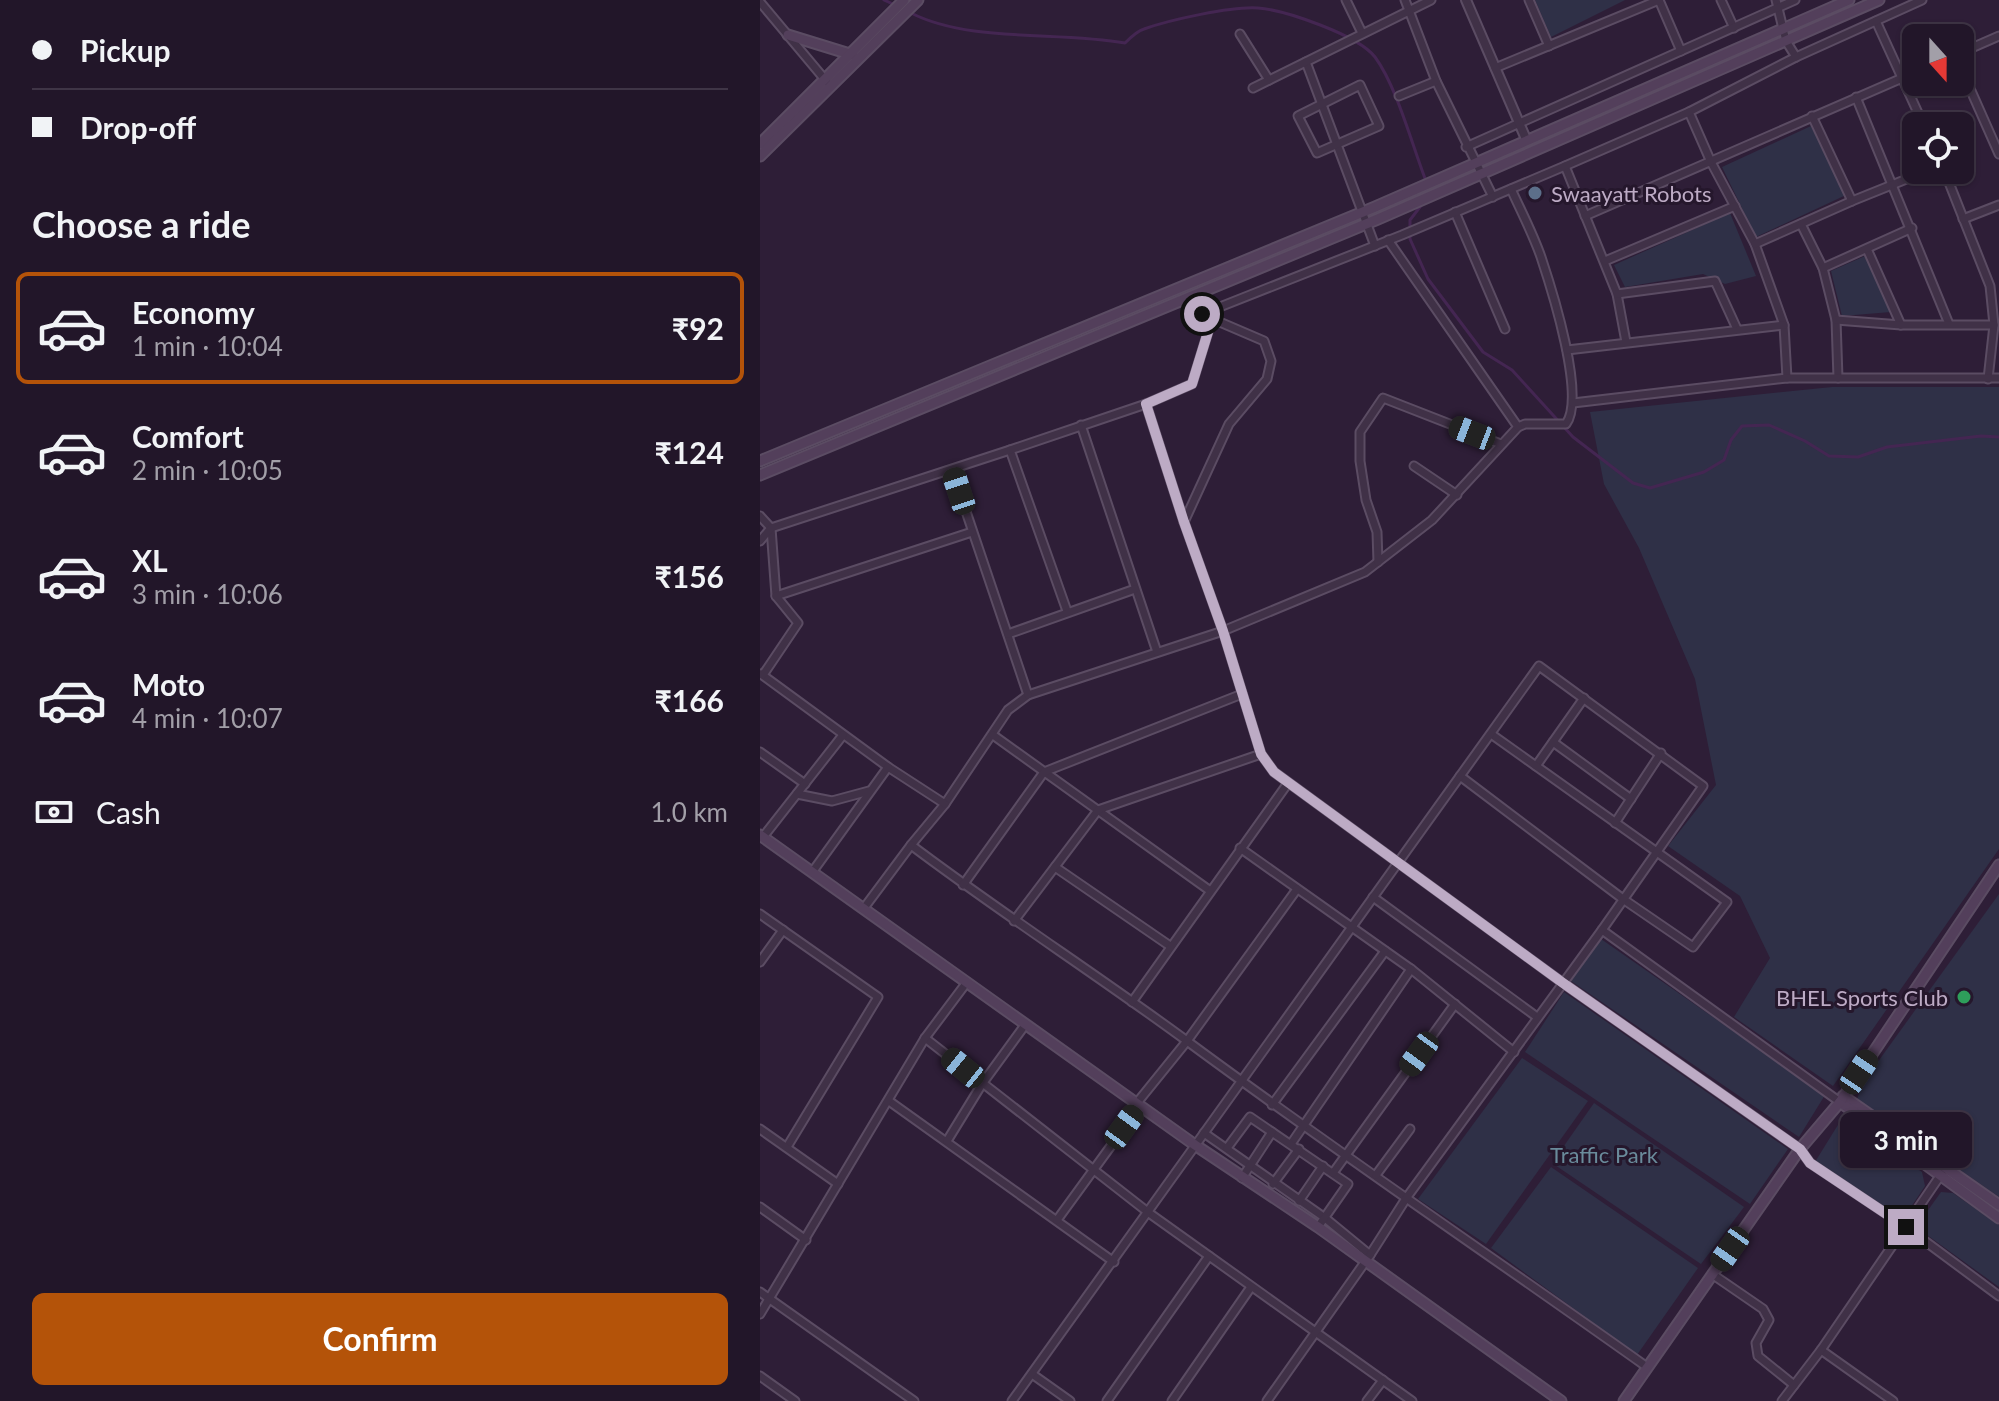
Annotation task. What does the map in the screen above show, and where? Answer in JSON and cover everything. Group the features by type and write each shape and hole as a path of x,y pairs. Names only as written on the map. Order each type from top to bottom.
{"main road":[{"path":"760,156 885,25 904,0"},
{"path":"885,25 918,0"},
{"path":"760,461 1361,212 1849,0"},
{"path":"760,475 1403,208 1879,0"},
{"path":"788,35 854,56"},
{"path":"760,144 828,83"},
{"path":"762,840 813,871 1242,1178 1367,1259 1561,1401"},
{"path":"1624,1401 1800,1149 1841,1099 1999,865"},
{"path":"1841,1099 1943,1172 1999,1218"},
{"path":"1943,1172 1999,1205"}],"street":[{"path":"1346,0 1361,34"},
{"path":"1405,0 1436,81 1493,197"},
{"path":"1253,88 1431,0"},
{"path":"1466,0 1526,139"},
{"path":"1529,0 1549,46"},
{"path":"1495,68 1659,0 1681,51"},
{"path":"1721,0 1734,28"},
{"path":"1466,147 1734,28 1778,4 1795,0"},
{"path":"1184,522 1229,424 1267,379 1271,361 1264,341 1202,314 1402,235 1689,112 1796,57 1922,0"},
{"path":"760,2 828,83"},
{"path":"1778,4 1786,41 1796,57"},
{"path":"1585,216 1902,79 1876,21"},
{"path":"1240,34 1269,80"},
{"path":"1974,47 1999,36"},
{"path":"1306,62 1375,246"},
{"path":"1399,96 1436,81"},
{"path":"1360,85 1379,126 1317,153 1298,116 1322,104 1360,85"},
{"path":"1974,95 1997,142 1999,154"},
{"path":"1856,97 1949,324"},
{"path":"1689,112 1711,162 1755,244 1784,325 1787,378"},
{"path":"1812,116 1852,201"},
{"path":"1565,166 1617,294 1626,342"},
{"path":"1755,244 1902,180"},
{"path":"1949,184 1990,286 1994,325 1988,379"},
{"path":"864,908 945,804 1008,710 1028,695 1223,631 1365,572 1432,520 1522,425 1566,424 1572,415 1573,403 1567,350 1540,254 1511,189"},
{"path":"1963,219 1999,205"},
{"path":"1605,261 1735,206"},
{"path":"1455,212 1505,329"},
{"path":"1801,224 1823,268 1836,320 1838,378"},
{"path":"1823,268 1912,228"},
{"path":"1388,240 1522,425"},
{"path":"1867,249 1901,325"},
{"path":"1617,294 1715,281 1737,329"},
{"path":"760,541 771,528 1146,404 1192,384 1212,319"},
{"path":"1836,320 1901,325 1994,325"},
{"path":"1567,350 1784,325"},
{"path":"1573,403 1787,378 1999,378"},
{"path":"928,392 932,403"},
{"path":"1378,562 1377,532 1366,500 1360,461 1360,432 1383,398 1501,444"},
{"path":"1146,404 1261,754 1274,772 1563,983 1800,1149 1810,1163 1906,1227 1999,1296"},
{"path":"1081,425 1157,652"},
{"path":"1010,450 1067,611"},
{"path":"1414,466 1457,495"},
{"path":"952,470 1028,695"},
{"path":"760,516 771,528 776,596 798,623 761,674 888,767 945,804"},
{"path":"776,596 972,532"},
{"path":"1008,634 1135,589"},
{"path":"1012,1401 1539,666 1703,786 1407,1197 1267,1401"},
{"path":"963,885 1044,772 1242,694"},
{"path":"1536,766 1584,698"},
{"path":"1460,776 1623,899 1693,947 1727,902 1491,734"},
{"path":"762,840 843,735"},
{"path":"993,735 1209,890"},
{"path":"1553,742 1631,799"},
{"path":"760,752 805,784"},
{"path":"1615,823 1661,753"},
{"path":"1014,921 1098,810 1261,754"},
{"path":"813,871 888,767"},
{"path":"1132,1002 1288,783"},
{"path":"797,794 832,801 869,791"},
{"path":"911,845 1272,1105 1647,1367"},
{"path":"1240,848 1411,969 1514,1052"},
{"path":"1055,867 1170,946"},
{"path":"1057,1220 1297,889"},
{"path":"1373,897 1537,1017"},
{"path":"760,914 878,997 787,1147"},
{"path":"760,962 783,930"},
{"path":"1602,930 1841,1099"},
{"path":"1272,1105 1385,951"},
{"path":"1291,1144 1411,969"},
{"path":"760,1314 925,1038 967,982"},
{"path":"1333,1173 1455,1004"},
{"path":"947,1141 982,1084 1025,1025"},
{"path":"925,1038 1149,1213 1412,1401"},
{"path":"889,1101 1114,1262"},
{"path":"1227,1148 1250,1117 1348,1184 1318,1227"},
{"path":"760,1129 838,1184"},
{"path":"1376,1175 1410,1129"},
{"path":"1242,1178 1272,1132"},
{"path":"1204,1133 1325,1218 1367,1259"},
{"path":"1273,1184 1299,1149"},
{"path":"1299,1201 1323,1166"},
{"path":"1782,1401 1821,1350 1943,1172"},
{"path":"760,1207 806,1240"},
{"path":"1107,1401 1209,1256"},
{"path":"1712,1274 1763,1309 1769,1320 1756,1343 1758,1356 1794,1385"},
{"path":"1172,1401 1251,1287"},
{"path":"760,1292 914,1401"},
{"path":"1821,1350 1893,1401"},
{"path":"1032,1374 1070,1401"},
{"path":"760,1376 795,1401"},
{"path":"1367,1401 1383,1380"}],"green space":[{"path":"1535,0 1625,0 1551,37"},
{"path":"1811,126 1846,195 1756,237 1722,167"},
{"path":"1730,213 1756,276 1725,284 1703,274 1625,287 1614,265"},
{"path":"1865,256 1891,312 1842,316 1831,271"},
{"path":"1832,387 1999,387 1999,849 1833,1086 1734,1017 1770,958 1740,896 1668,846 1716,785 1695,679 1639,548 1604,484 1590,412"},
{"name":"BHEL Sports Club","path":"1999,894 1999,1197 1857,1099 1864,1081"},
{"path":"1601,939 1825,1095 1799,1137 1571,981"},
{"path":"1564,992 1788,1149 1750,1204 1525,1052"},
{"path":"1522,1058 1588,1101 1486,1244 1418,1199"},
{"name":"Traffic Park","path":"1594,1103 1744,1207 1701,1264 1552,1163"},
{"path":"1841,1120 1922,1172 1925,1186 1903,1219 1815,1162"},
{"path":"1551,1167 1698,1268 1637,1355 1491,1248"},
{"path":"1941,1192 1953,1193 1999,1225 1999,1287 1916,1227"}],"waterway":[{"path":"884,0 897,6"},
{"path":"911,13 960,29 987,33 1125,43 1139,31 1155,25 1233,9 1258,8 1302,19 1338,32 1375,57 1404,117 1426,181 1424,196"},
{"path":"1423,203 1410,220 1410,239 1428,279 1483,352 1512,370 1573,437 1633,483 1650,488 1704,472 1724,460 1731,440 1742,426 1769,425 1829,456 1858,457 1887,447 1981,436 1999,437"}],"place":[{"name":"Swaayatt Robots","path":"1535,193"},
{"name":"BHEL Sports Club","path":"1964,997"}],"route":[{"path":"1202,314 1212,319 1192,384 1146,404 1261,754 1274,772 1563,983 1800,1149 1810,1163 1906,1227"}]}
